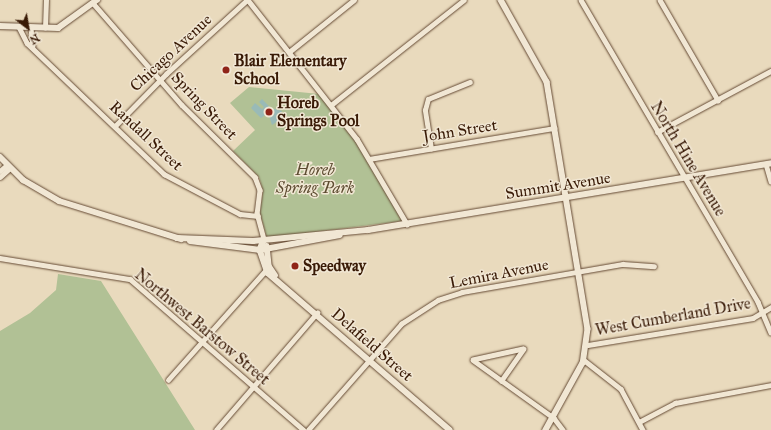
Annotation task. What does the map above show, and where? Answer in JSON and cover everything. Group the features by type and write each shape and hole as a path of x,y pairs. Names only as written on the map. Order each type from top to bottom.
{"main road":[{"path":"0,156 31,186 59,201 177,238 222,247 260,250"},
{"name":"Summit Avenue","path":"264,240 349,232 406,224 768,164"},
{"name":"Summit Avenue","path":"260,250 349,232"},
{"path":"177,238 264,240"}],"street":[{"path":"45,28 46,0"},
{"path":"248,0 332,106 369,159 406,224"},
{"name":"Chicago Avenue","path":"115,126 160,79 248,0"},
{"path":"289,52 354,0"},
{"path":"332,106 464,0"},
{"path":"501,0 547,82 578,272 588,345 584,360 554,418 546,430"},
{"name":"North Hine Avenue","path":"581,0 763,313 771,332"},
{"path":"660,0 718,100"},
{"path":"0,26 45,28 67,24 95,2"},
{"name":"Spring Street","path":"95,2 160,79 255,177 260,190 258,216 264,240"},
{"name":"Randall Street","path":"19,27 23,38 168,178 240,214 258,216"},
{"path":"31,28 33,46"},
{"path":"657,132 771,71"},
{"path":"431,149 425,110 428,99 470,82"},
{"name":"John Street","path":"369,159 554,128"},
{"path":"768,164 771,181"},
{"path":"0,171 9,166"},
{"path":"0,176 9,166"},
{"path":"168,380 266,270 260,250 264,240"},
{"name":"Delafield Street","path":"264,240 268,249 269,266 277,279"},
{"name":"Northwest Barstow Street","path":"0,258 130,279 304,430"},
{"name":"Lemira Avenue","path":"308,430 406,320 438,300 462,292 578,272 629,264 654,266"},
{"name":"Delafield Street","path":"266,270 450,430"},
{"name":"West Cumberland Drive","path":"588,345 747,320 763,313 771,307"},
{"path":"216,430 317,313"},
{"path":"501,381 523,349 473,360 501,381 554,418 563,430"},
{"path":"584,360 621,389 643,430"},
{"path":"639,422 675,403 771,385"}],"green space":[{"name":"Horeb Spring Park","path":"249,87 319,94 355,141 402,221 267,238 260,213 263,191 259,177 233,151 255,130 230,103"},
{"path":"58,274 101,281 195,430 0,430 0,331 30,313 56,290"}],"water":[{"name":"Horeb Springs Pool","path":"262,99 271,108 282,111 278,121 272,125 268,113 261,118 251,108 255,103 262,109 264,107 259,102"}],"place":[{"name":"Blair Elementary School","path":"226,70"},
{"name":"Horeb Springs Pool","path":"269,112"},
{"name":"Speedway","path":"295,266"}]}
